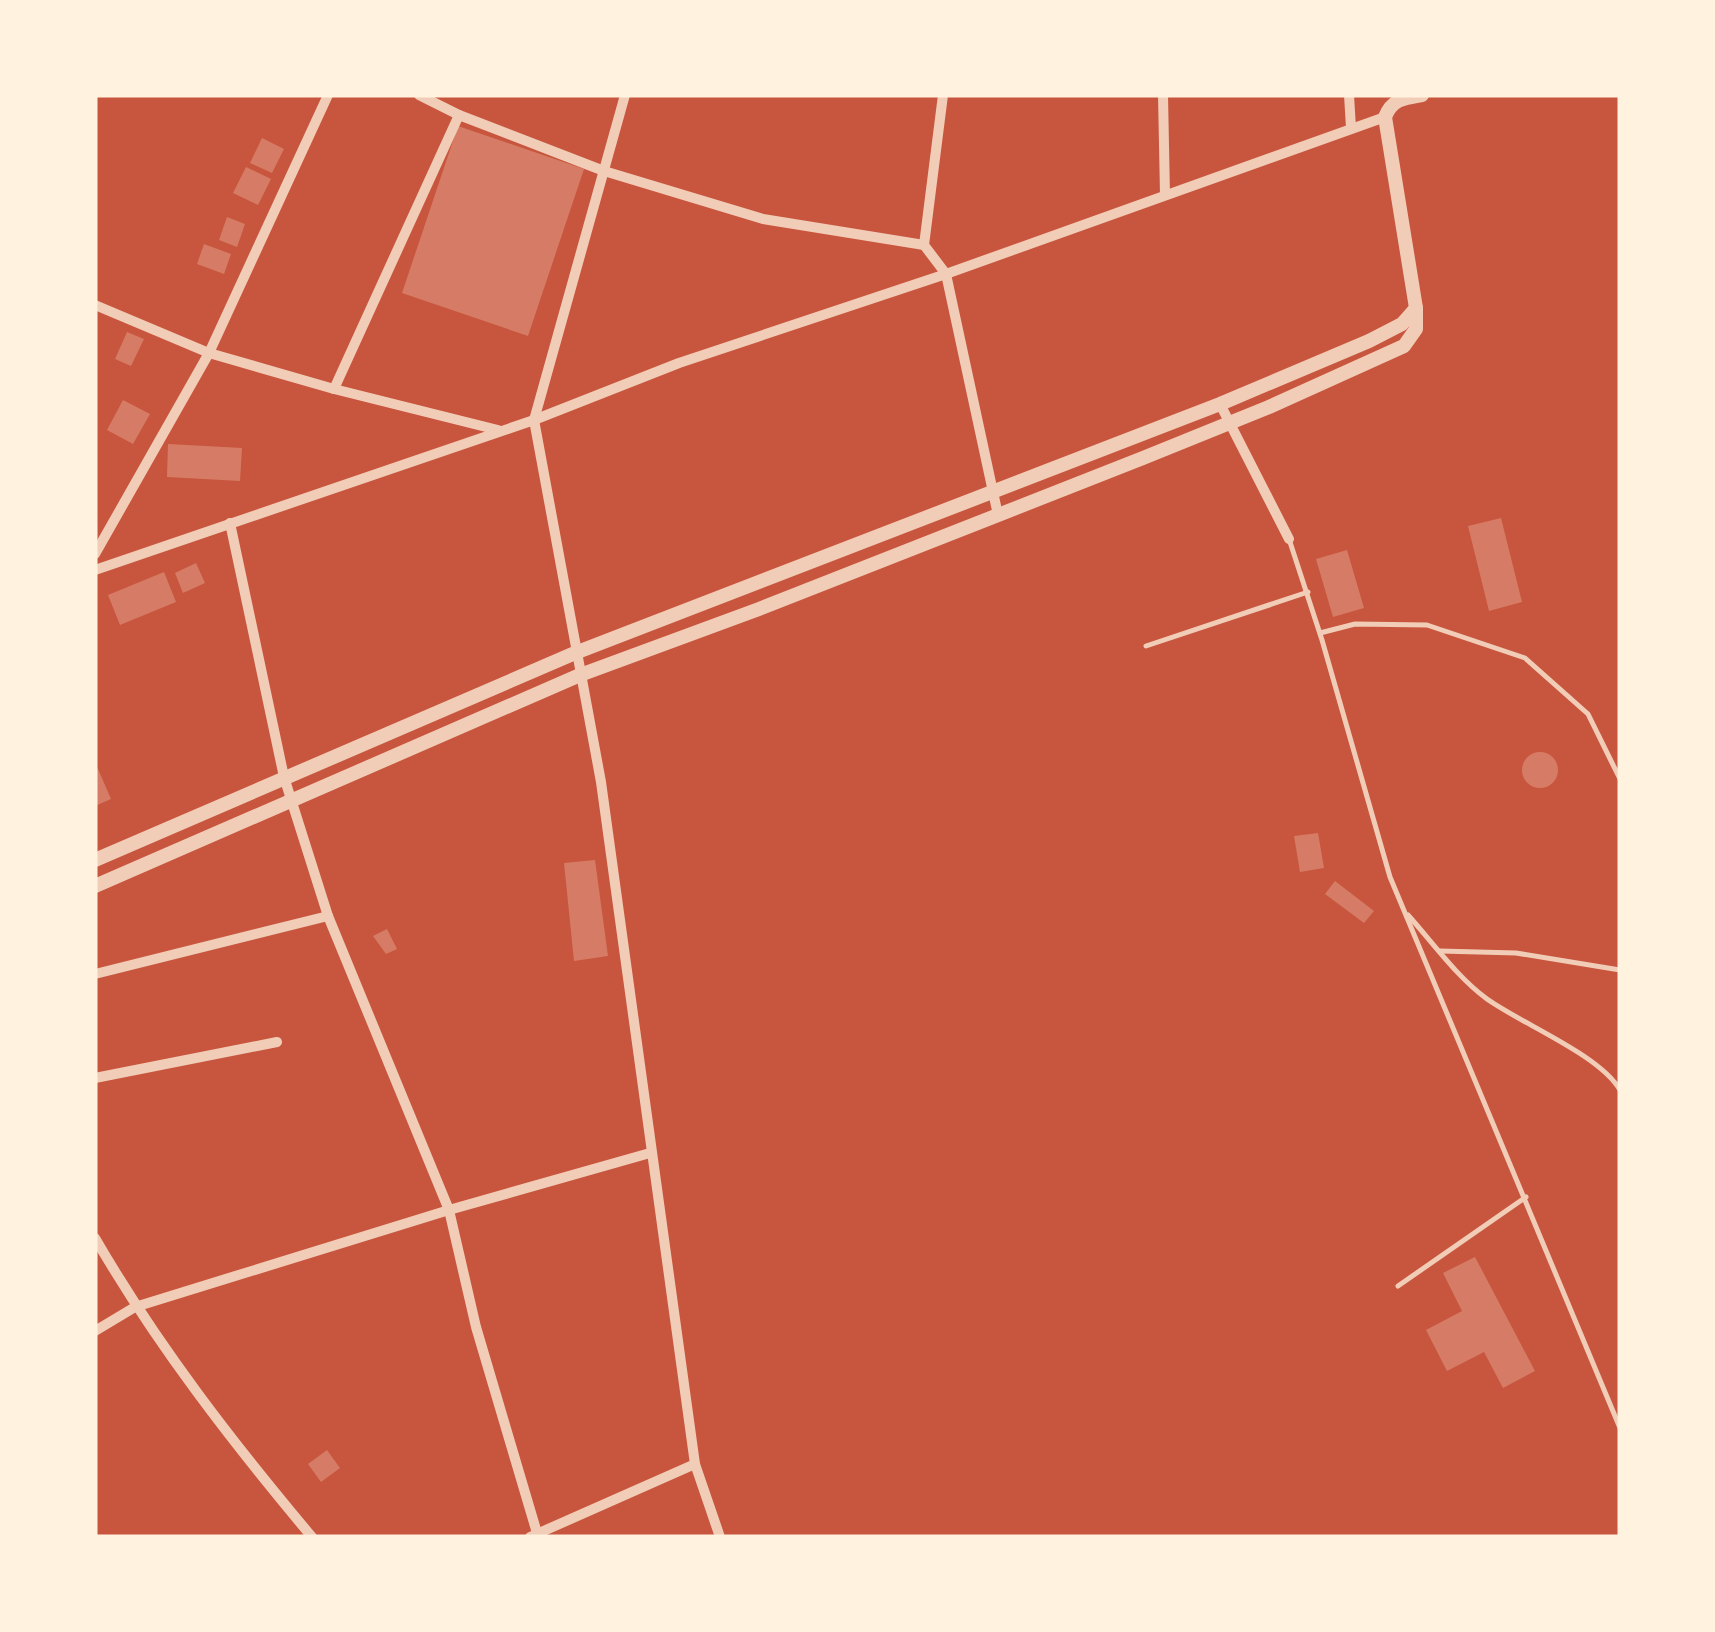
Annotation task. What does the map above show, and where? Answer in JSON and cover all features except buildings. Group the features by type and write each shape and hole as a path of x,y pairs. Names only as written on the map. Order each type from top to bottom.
{"street":[{"path":"95,554 208,353 328,95"},
{"path":"419,95 604,171 763,219 924,246 946,274 998,516"},
{"path":"626,95 534,420 600,782 695,1464 720,1537"},
{"path":"924,246 943,95"},
{"path":"1163,95 1165,195"},
{"path":"1349,95 1352,128"},
{"path":"95,886 580,675 998,516 1230,423 1404,346 1416,329 1416,308 1384,117 1389,106 1399,99 1422,95"},
{"path":"334,390 459,114"},
{"path":"95,570 534,420 680,363 946,274 1384,117"},
{"path":"95,306 208,353 334,390 499,430"},
{"path":"95,860 574,654 1220,404 1369,341 1402,324 1416,308"},
{"path":"1220,404 1289,539"},
{"path":"230,524 284,777 328,916 448,1210 533,1535 695,1464"},
{"path":"886,533 896,556"},
{"path":"829,555 838,578"},
{"path":"95,974 328,916"},
{"path":"95,1078 277,1042"},
{"path":"95,1331 135,1307 448,1210 650,1153"},
{"path":"95,1238 135,1307 246,1458 312,1537"}],"lane":[{"path":"1289,539 1320,632 1390,877 1620,1428"},
{"path":"1146,646 1308,592"},
{"path":"1320,632 1355,624 1427,625 1525,658 1588,714 1620,780"},
{"path":"1403,908 1486,998 1604,1070 1620,1090"},
{"path":"1439,951 1516,953 1620,970"},
{"path":"1398,1286 1526,1197"}]}
